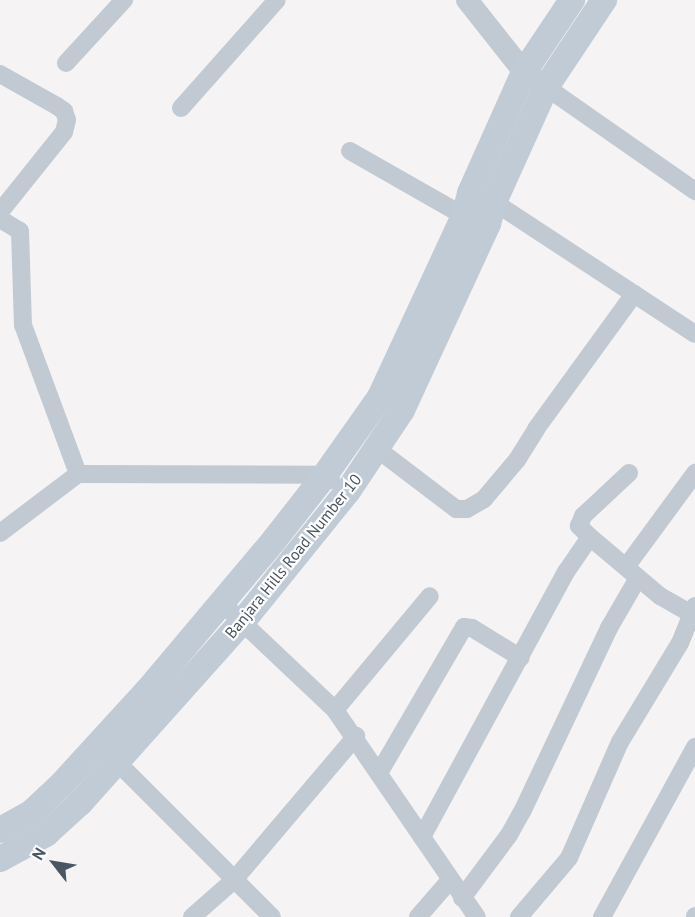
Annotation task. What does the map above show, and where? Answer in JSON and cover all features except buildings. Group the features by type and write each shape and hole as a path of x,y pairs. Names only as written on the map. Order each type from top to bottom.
{"main road":[{"name":"Banjara Hills Road Number 10","path":"0,830 31,813 62,785 148,690 223,604 325,475 380,397 464,216 470,193 524,72 572,0"},
{"name":"Banjara Hills Road Number 10","path":"0,859 46,834 80,803 243,621 348,491 402,410 488,224 494,202 546,87 604,0"}],"street":[{"path":"66,63 124,0"},
{"path":"181,108 277,0"},
{"path":"467,0 524,72 692,184"},
{"path":"0,74 57,106 64,111 67,120 64,132 0,212"},
{"path":"350,151 464,216"},
{"path":"494,202 695,334"},
{"path":"0,219 20,231 23,325 78,474"},
{"path":"376,448 456,509 467,509 484,499 517,460 536,429 634,294"},
{"path":"519,917 569,858 620,742 680,643 694,612 632,572 579,526 583,516 629,473"},
{"path":"462,898 509,835 522,812 609,628 632,572 695,473"},
{"path":"0,533 78,474 325,475 348,491"},
{"path":"422,837 566,572 590,537"},
{"path":"335,710 430,596"},
{"path":"223,604 335,710 356,736 462,898 477,917"},
{"path":"379,773 464,627 471,628 521,658"},
{"path":"192,917 234,880 356,736"},
{"path":"98,743 272,917"},
{"path":"602,917 695,747"},
{"path":"418,917 451,879"}]}
